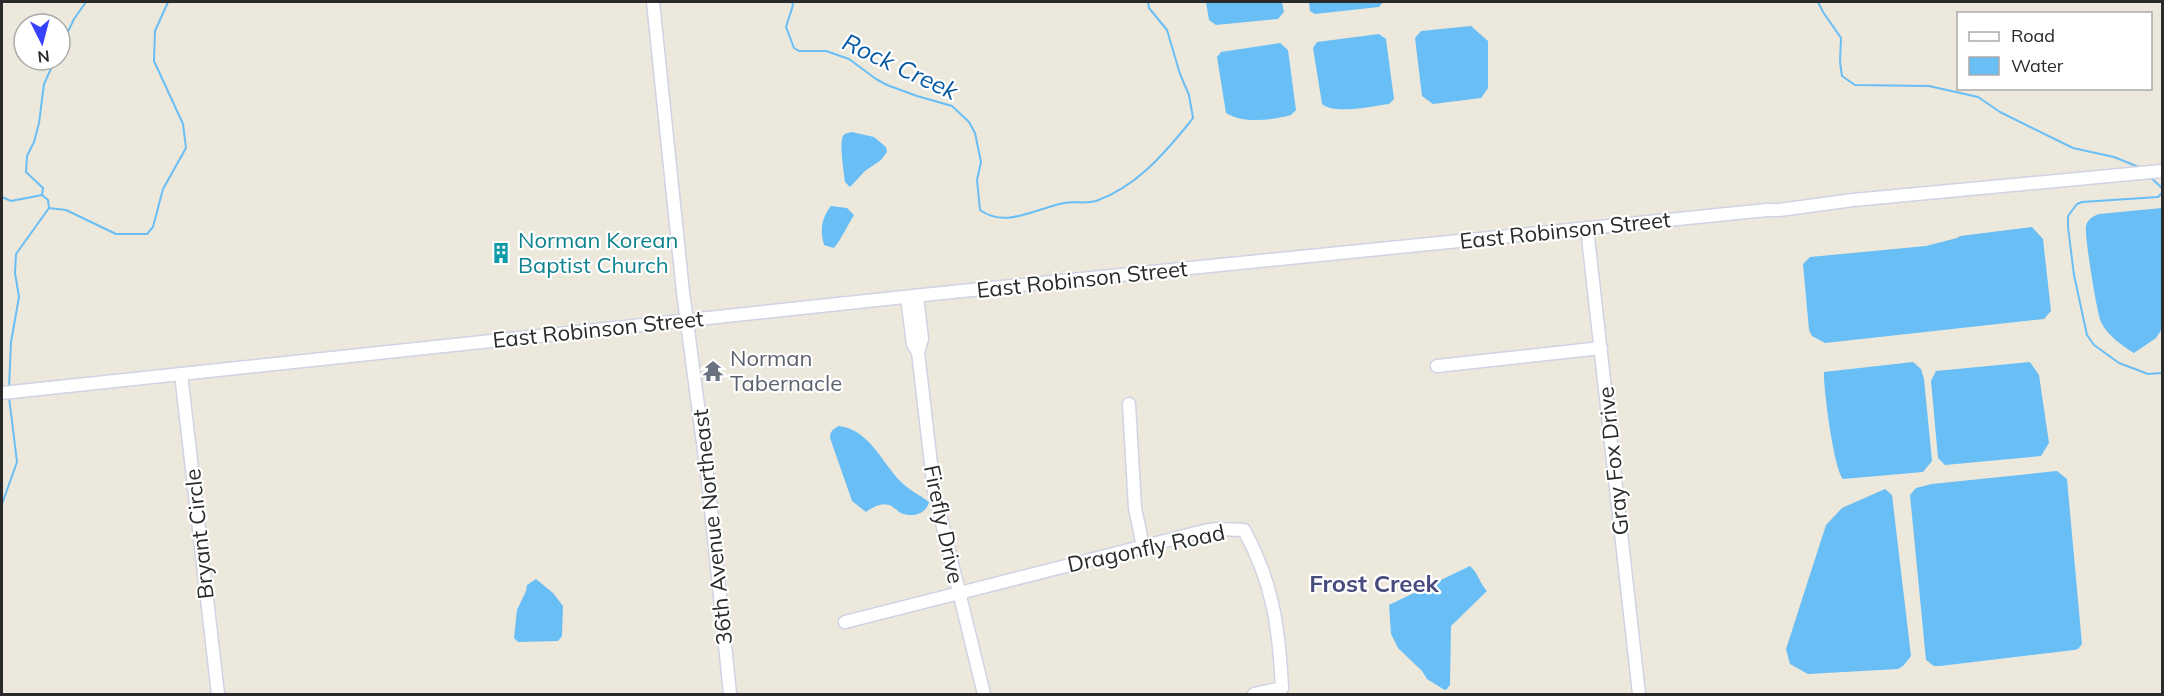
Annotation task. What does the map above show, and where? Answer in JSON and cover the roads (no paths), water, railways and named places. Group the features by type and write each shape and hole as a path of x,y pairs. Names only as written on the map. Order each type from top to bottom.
{"street":[{"name":"36th Avenue Northeast","path":"653,2 730,694"},
{"name":"East Robinson Street","path":"2,393 912,296 2158,172"},
{"name":"Gray Fox Drive","path":"1587,228 1639,694"},
{"name":"Firefly Drive","path":"912,296 922,339 918,352 934,490 984,694"},
{"path":"1437,366 1601,348"},
{"name":"Bryant Circle","path":"181,374 218,694"},
{"path":"1129,404 1135,508 1143,546"},
{"name":"Dragonfly Road","path":"845,622 1143,546 1217,529 1244,530 1261,567 1276,615 1280,651 1282,688 1254,694"}],"water":[{"path":"1206,2 1282,2 1284,12 1278,19 1216,25 1209,20"},
{"path":"1309,2 1383,2 1379,7 1315,14 1310,11"},
{"path":"1471,26 1488,41 1488,88 1481,98 1433,104 1422,96 1415,38 1421,31"},
{"path":"1379,34 1386,39 1394,99 1389,104 1354,109 1336,109 1322,104 1313,48 1317,42"},
{"path":"1280,43 1288,50 1296,110 1291,115 1258,120 1241,119 1226,113 1217,57 1221,52"},
{"path":"852,132 874,137 886,147 887,152 850,187 845,182 841,145 843,136"},
{"path":"831,206 847,208 854,215 834,248 824,245 822,235 823,220"},
{"path":"2162,208 2162,329 2156,338 2134,353 2111,336 2101,322 2091,274 2086,226 2091,218 2099,214"},
{"path":"2032,227 2043,239 2051,311 2044,319 1825,343 1812,336 1809,330 1803,264 1810,257 1926,246 1960,236"},
{"path":"1913,362 1921,369 1924,379 1932,461 1923,472 1843,479 1833,446 1824,372"},
{"path":"2030,362 2039,375 2049,443 2041,456 1945,465 1938,458 1931,381 1936,371"},
{"path":"839,426 850,429 867,440 907,488 929,502 922,512 910,515 883,504 866,512 852,501 830,438 832,430"},
{"path":"2057,471 2067,479 2082,644 2074,650 1934,666 1926,660 1910,495 1916,488 1932,484"},
{"path":"1885,489 1892,495 1911,656 1898,669 1808,674 1790,664 1786,649 1826,525 1842,508"},
{"path":"1470,566 1487,591 1451,626 1450,685 1446,690 1427,679 1422,671 1398,648 1391,634 1389,605"},
{"path":"536,579 553,593 563,606 562,636 558,641 518,642 514,638 517,610 527,585"}],"waterway":[{"path":"72,23 86,2"},
{"name":"Rock Creek","path":"49,208 66,210 116,234 147,234 153,227 163,189 186,148 183,124 154,61 155,31 168,2"},
{"name":"Rock Creek","path":"792,2 786,27 794,48 799,51 826,51 849,59 887,85 952,106 969,122 975,133 981,162 977,180 980,210 988,215 1004,218 1021,216 1064,203 1092,202 1110,195 1148,168 1193,118 1189,95 1167,30 1149,8 1148,2"},
{"path":"1818,2 1841,38 1842,76 1855,85 1929,86 1978,97 2000,112 2073,148 2114,157 2141,168"},
{"path":"49,208 48,200 42,195 43,188 26,172 27,156 34,142 44,84 50,72"},
{"path":"2149,176 2162,188"},
{"path":"2162,193 2158,197 2082,202 2077,204 2068,216 2074,275 2087,335 2094,345 2119,363 2148,374 2162,373"},
{"path":"2,197 11,201 42,195"},
{"name":"Rock Creek","path":"9,388 11,342 19,297 15,273 16,254 49,208"},
{"name":"Rock Creek","path":"2,504 17,462 9,397"}],"place":[{"name":"Norman Korean Baptist Church","path":"501,253"},
{"name":"Norman Tabernacle","path":"713,371"}],"district":[{"name":"Frost Creek","path":"1374,584"}]}
